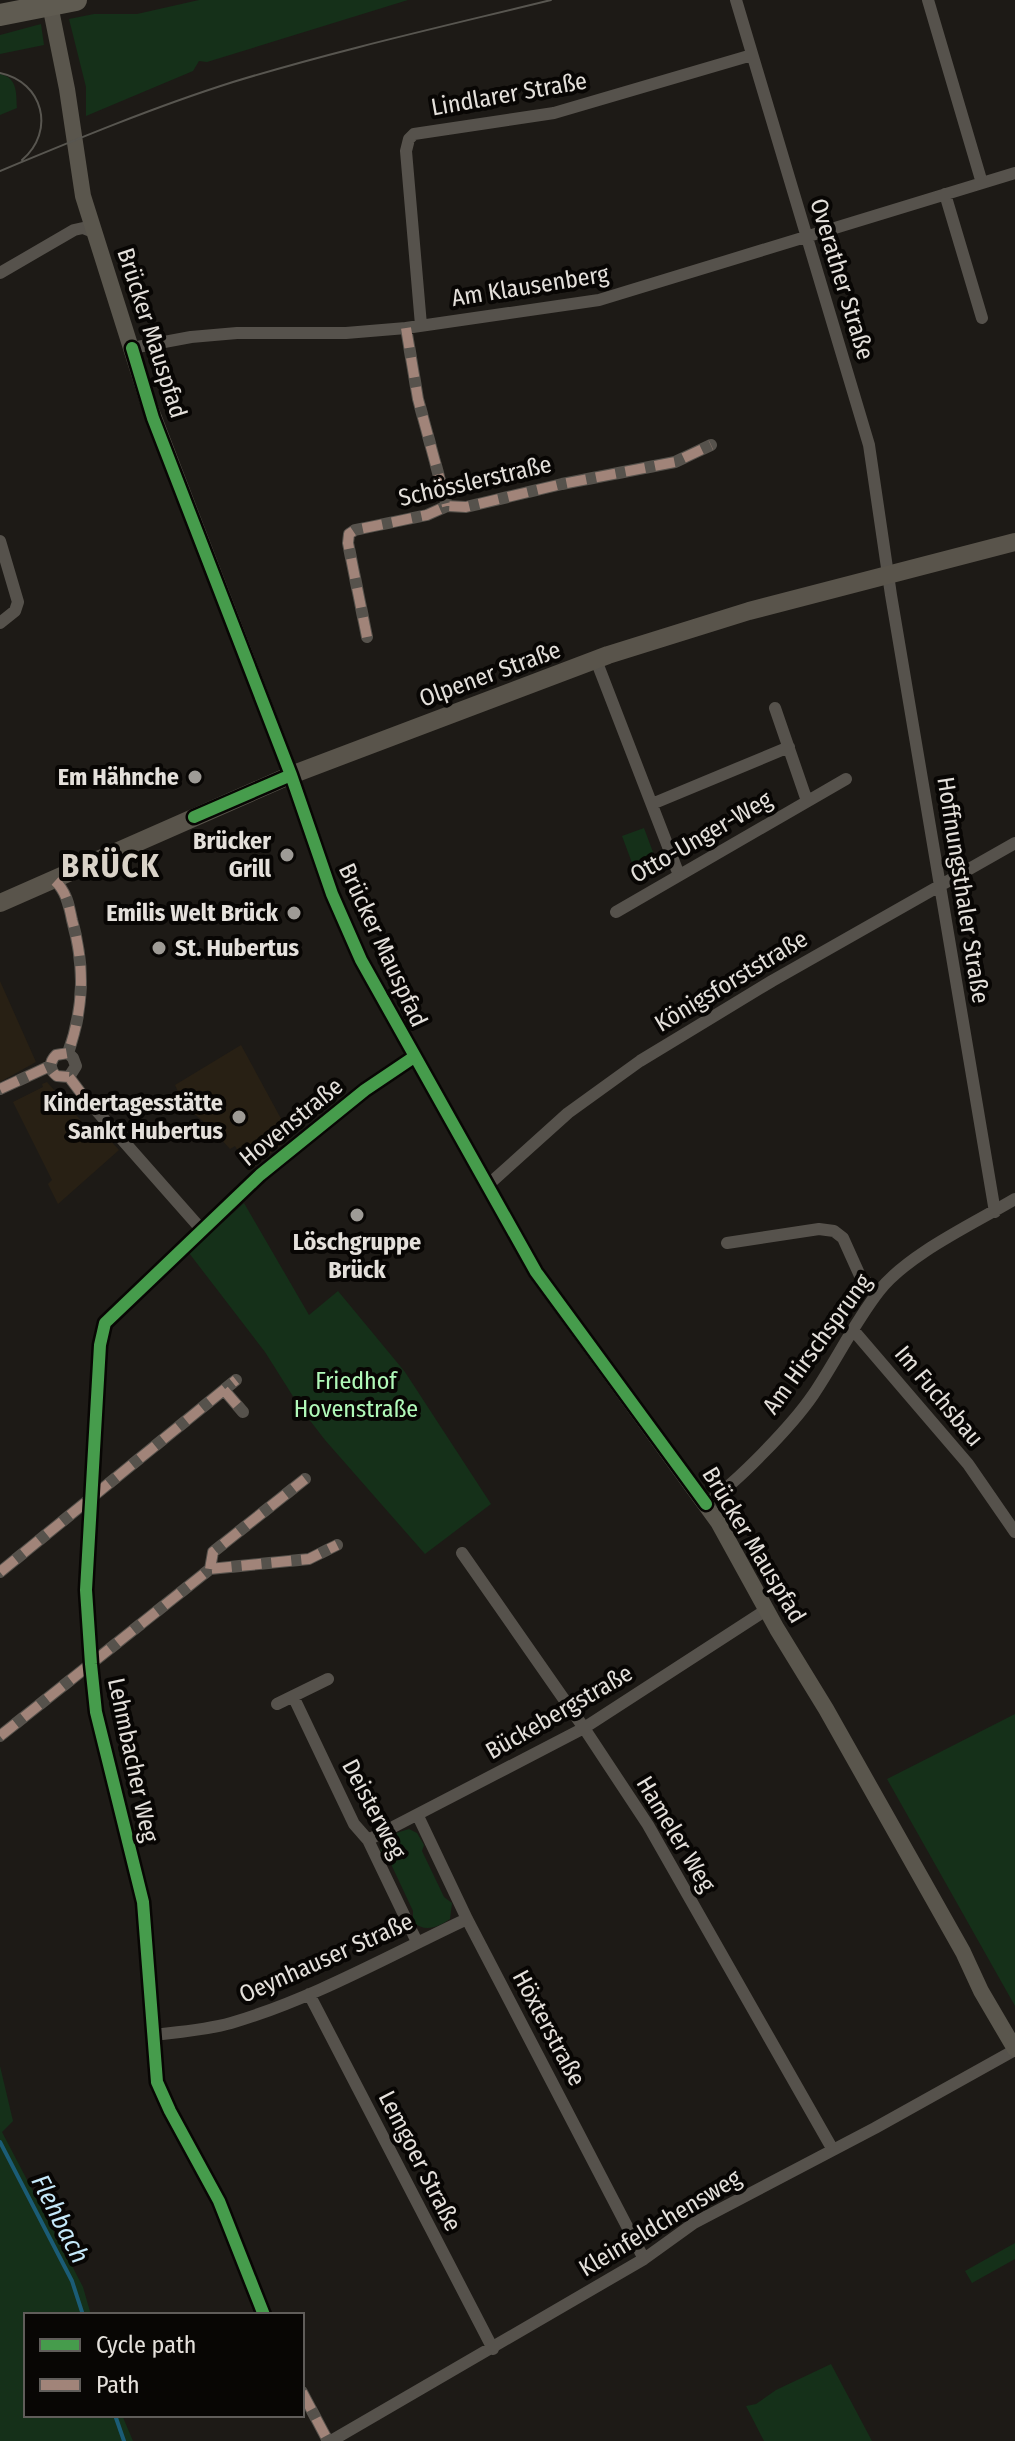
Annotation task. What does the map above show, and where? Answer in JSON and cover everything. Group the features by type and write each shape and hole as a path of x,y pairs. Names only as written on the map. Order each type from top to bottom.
{"highway":[{"path":"5,14 76,0"}],"main road":[{"name":"Brücker Mauspfad","path":"49,0 67,89 80,182 153,418 291,775 332,894 374,984 542,1280 706,1504 826,1709 1015,2049"},
{"name":"Olpener Straße","path":"0,903 291,775 596,660 749,611 1015,542"}],"street":[{"name":"Overather Straße","path":"736,0 864,423 888,575"},
{"path":"928,0 982,183"},
{"name":"Lindlarer Straße","path":"421,325 406,151 414,134 554,113 752,55"},
{"name":"Am Klausenberg","path":"132,348 191,337 237,333 346,333 406,328 599,300 1015,173"},
{"path":"945,194 982,318"},
{"path":"0,273 74,230 83,228 93,232"},
{"path":"406,328 418,399 447,506"},
{"name":"Schösslerstraße","path":"367,637 348,543 349,534 355,530 427,515 447,506 466,507 675,462 711,445"},
{"path":"0,541 18,602 15,611 0,623"},
{"name":"Hoffnungsthaler Straße","path":"888,575 995,1212"},
{"path":"596,660 679,875"},
{"name":"Otto-Unger-Weg","path":"775,708 807,801"},
{"path":"652,804 789,747"},
{"name":"Otto-Unger-Weg","path":"616,912 846,779"},
{"name":"Königsforststraße","path":"488,1185 568,1113 640,1061 772,981 1015,843"},
{"path":"55,881 64,891 77,936 83,985 76,1030 68,1053"},
{"path":"0,1089 50,1066 56,1055 68,1053"},
{"path":"68,1053 76,1066 69,1077"},
{"name":"Hovenstraße","path":"201,1229 269,1167 365,1090 414,1057"},
{"path":"50,1066 57,1076 69,1077 201,1229"},
{"name":"Am Hirschsprung","path":"706,1504 721,1494 794,1419 811,1398 879,1291 910,1262 995,1212 1013,1205"},
{"name":"Lehmbacher Weg","path":"201,1229 105,1323 100,1345 86,1587 96,1712 143,1902 157,2082 219,2201 263,2313"},
{"path":"727,1243 819,1229 834,1231 843,1238 861,1278 879,1291"},
{"name":"Im Fuchsbau","path":"854,1331 968,1464 1015,1532"},
{"path":"0,1572 236,1380"},
{"path":"224,1390 243,1412"},
{"name":"Lehmbacher Weg","path":"0,1736 210,1569 213,1552 305,1479"},
{"path":"210,1569 309,1559 337,1545"},
{"name":"Hameler Weg","path":"462,1553 648,1825 833,2150"},
{"name":"Bückebergstraße","path":"368,1840 584,1728 766,1610"},
{"path":"277,1704 328,1679"},
{"name":"Deisterweg","path":"293,1696 354,1824 368,1840 417,1942"},
{"name":"Höxterstraße","path":"418,1816 467,1919 644,2259"},
{"name":"Oeynhauser Straße","path":"153,2035 230,2023 309,1994 467,1919"},
{"name":"Lemgoer Straße","path":"309,1994 493,2349"},
{"name":"Kleinfeldchensweg","path":"330,2441 644,2259 694,2223 1015,2049"},
{"path":"304,2396 330,2441"}],"shaded area":[{"path":"0,981 36,1062 0,1082"},
{"name":"Kindertagesstätte Sankt Hubertus","path":"241,1045 291,1137 249,1171 235,1146 230,1149 184,1105 175,1085"},
{"path":"47,1082 85,1125 89,1123 100,1135 103,1132 119,1150 58,1204 48,1184 52,1180 13,1102"}],"green space":[{"path":"199,0 408,0 207,62 199,61 193,71 86,116 86,87 69,19 94,14 137,14"},
{"path":"41,24 44,45 0,54 0,35"},
{"path":"0,74 13,83 17,108 0,115"},
{"path":"644,828 660,871 638,879 622,836"},
{"name":"Friedhof Hovenstraße","path":"244,1203 309,1315 338,1291 405,1372 491,1504 425,1554 325,1440 265,1352 189,1253"},
{"path":"1015,1714 1015,2006 887,1779"},
{"path":"409,1829 417,1833 424,1845 422,1851 444,1897 452,1903 450,1919 432,1928 413,1922 413,1911 391,1864 383,1862 381,1855 387,1836"},
{"path":"0,2066 13,2121 2,2132 83,2287 90,2313 24,2313 24,2417 123,2417 133,2441 0,2441"},
{"path":"1015,2243 1015,2259 972,2283 965,2271"},
{"path":"831,2364 872,2441 764,2441 746,2406 756,2404 776,2390"}],"waterway":[{"name":"Flehbach","path":"0,2142 72,2281 82,2313"},
{"name":"Flehbach","path":"116,2417 124,2441"}],"tram line":[{"path":"0,171 87,135 233,82 551,0"},
{"path":"0,73 26,86 40,109 39,135 22,160"}],"marked path":[{"path":"406,328 418,399 447,506"},
{"path":"367,637 348,543 349,534 355,530 427,515 447,506 466,507 675,462 711,445"},
{"path":"55,881 68,904 81,970 80,1003 68,1053 56,1055 51,1063 51,1069 57,1076 69,1077"},
{"path":"0,1089 50,1066"},
{"path":"69,1077 81,1093"},
{"path":"0,1572 236,1380"},
{"path":"224,1390 243,1412"},
{"path":"210,1569 213,1552 305,1479"},
{"path":"0,1736 210,1569 309,1559 337,1545"},
{"path":"304,2396 328,2441"}],"cycle path":[{"path":"132,348 153,418 291,775 332,894 361,960 536,1272 706,1504"},
{"path":"194,817 291,775"},
{"path":"263,2313 219,2201 157,2082 143,1902 96,1712 91,1664 86,1590 100,1345 105,1323 260,1175 365,1090 414,1057"}],"place":[{"name":"Em Hähnche","path":"195,777"},
{"name":"Brücker Grill","path":"287,855"},
{"name":"Emilis Welt Brück","path":"294,913"},
{"name":"St. Hubertus","path":"159,948"},
{"name":"Kindertagesstätte Sankt Hubertus","path":"239,1117"},
{"name":"Löschgruppe Brück","path":"357,1215"}],"district":[{"name":"BRÜCK","path":"111,866"}]}
